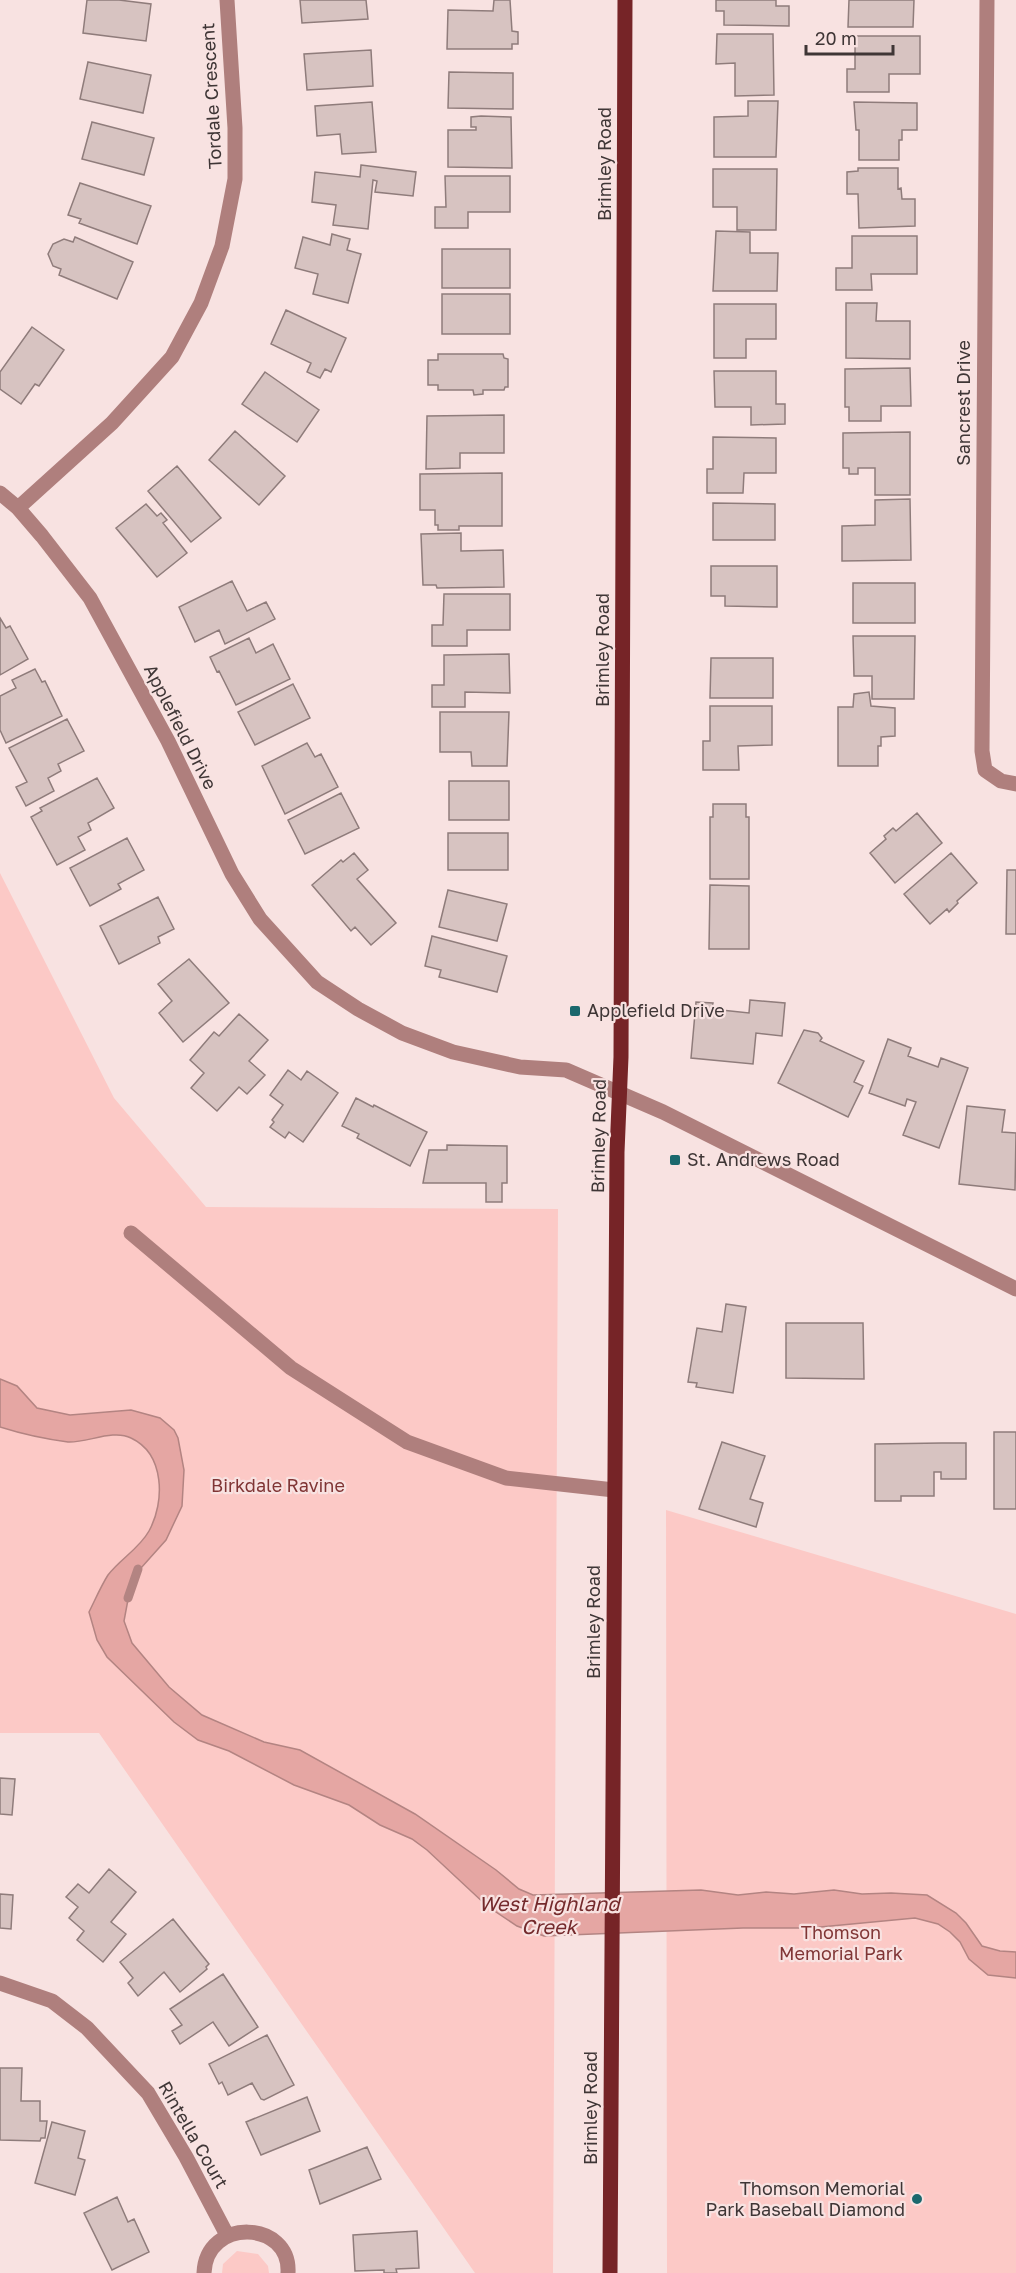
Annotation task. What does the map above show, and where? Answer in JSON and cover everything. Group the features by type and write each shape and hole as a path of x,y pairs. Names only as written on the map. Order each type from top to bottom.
{"main road":[{"name":"Brimley Road","path":"610,2273 614,1490 621,1057 625,0"}],"street":[{"name":"Tordale Crescent","path":"18,508 112,423 172,357 201,303 222,246 235,179 235,128 227,0"},
{"name":"Sancrest Drive","path":"987,0 982,751 985,770 1001,781 1016,784"},
{"name":"Applefield Drive","path":"0,493 18,508 90,598 168,741 232,874 260,919 316,982 358,1009 402,1033 453,1052 520,1067 566,1070 619,1094"},
{"path":"619,1094 663,1112 1016,1289"},
{"path":"130,1233 291,1368 407,1442 506,1478 614,1490"},
{"name":"Rintella Court","path":"0,1983 52,2001 87,2028 140,2084 148,2093 186,2157 227,2235"},
{"path":"204,2273 207,2256 215,2244 227,2235 239,2231 253,2231 277,2243 285,2254 288,2273"}],"green space":[{"name":"Birkdale Ravine","path":"0,873 114,1098 206,1207 558,1209 553,2273 475,2273 99,1733 0,1733"},
{"name":"Thomson Memorial Park","path":"666,1510 1016,1614 1016,2273 667,2273"},
{"path":"237,2251 258,2254 268,2266 269,2273 222,2273 223,2264"}],"water":[{"name":"West Highland Creek","path":"0,1379 17,1386 37,1408 70,1415 131,1410 160,1418 174,1430 178,1438 184,1470 182,1506 166,1540 132,1578 124,1621 132,1643 169,1687 202,1715 264,1742 300,1750 415,1814 496,1870 519,1889 533,1895 701,1890 738,1895 766,1892 794,1894 834,1890 862,1894 927,1895 956,1913 982,1946 1016,1952 1016,1978 988,1975 969,1959 960,1942 950,1932 938,1924 915,1918 810,1928 743,1928 544,1936 517,1926 487,1906 412,1839 380,1825 349,1805 294,1785 229,1751 198,1740 174,1722 107,1657 97,1640 89,1612 108,1575 140,1543 154,1519 158,1506 159,1480 150,1455 142,1445 124,1436 116,1435 68,1442 0,1427"}],"building":[{"path":"87,0 119,0 151,4 146,41 83,33"},
{"path":"300,0 366,0 368,19 302,23"},
{"path":"494,0 510,0 512,31 518,32 518,44 512,44 512,49 447,49 448,10 493,11"},
{"path":"716,0 776,0 776,6 789,6 789,26 724,25 724,11 716,11"},
{"path":"849,0 914,0 913,27 848,27"},
{"path":"717,34 773,34 774,95 735,96 735,63 716,64"},
{"path":"855,36 920,36 920,74 889,74 889,92 847,92 847,69 855,69"},
{"path":"371,50 373,86 307,90 304,54"},
{"path":"88,62 151,75 143,113 80,99"},
{"path":"449,72 513,73 513,109 448,108"},
{"path":"748,101 778,101 776,157 714,157 714,117 748,116"},
{"path":"372,102 376,152 342,154 340,134 317,136 315,106"},
{"path":"854,102 917,103 917,130 902,130 902,140 899,140 899,160 859,160 859,130 856,130"},
{"path":"471,117 511,117 512,168 448,167 448,130 476,130 476,127 471,127"},
{"path":"92,122 154,138 144,175 82,159"},
{"path":"361,165 416,172 413,196 375,192 377,181 373,180 368,229 333,225 336,205 312,202 315,172 360,177"},
{"path":"858,168 898,168 898,189 901,188 902,199 915,199 915,226 859,228 858,194 847,194 847,172 858,171"},
{"path":"713,169 777,169 776,230 737,230 737,207 713,207"},
{"path":"445,176 510,176 510,212 468,212 468,228 435,228 435,207 446,207"},
{"path":"80,183 151,206 137,244 79,223 81,219 68,215"},
{"path":"716,231 750,232 750,253 778,253 777,291 713,291"},
{"path":"332,234 350,239 347,250 361,254 348,303 313,294 318,274 295,268 303,237 330,245"},
{"path":"852,236 917,236 917,274 871,274 872,290 836,290 836,268 852,268"},
{"path":"75,237 133,262 117,299 59,275 61,269 53,266 48,254 53,244 64,239 73,242"},
{"path":"442,249 510,249 510,288 442,288"},
{"path":"442,294 510,294 510,334 442,334"},
{"path":"846,303 877,303 876,321 910,321 910,359 846,358"},
{"path":"714,304 776,304 776,339 746,339 746,358 714,358"},
{"path":"286,310 346,338 331,372 325,369 320,378 307,372 311,363 271,344"},
{"path":"32,327 64,350 39,386 35,384 21,404 0,389 0,372"},
{"path":"438,354 503,354 504,358 508,359 508,387 504,390 483,390 483,394 474,395 473,390 438,390 438,385 428,385 428,360 438,360"},
{"path":"910,368 911,406 881,406 881,421 849,421 849,407 845,407 845,369"},
{"path":"714,371 776,371 776,404 785,404 785,424 751,425 751,407 715,407"},
{"path":"265,372 319,410 297,442 242,404"},
{"path":"504,415 504,453 460,453 460,468 426,469 427,416"},
{"path":"235,431 285,476 259,505 209,460"},
{"path":"910,432 910,495 875,495 875,468 858,468 858,474 849,474 849,468 843,468 843,433"},
{"path":"713,437 776,438 776,473 744,473 743,493 707,493 707,469 713,469"},
{"path":"177,466 221,518 191,542 148,491"},
{"path":"502,473 502,526 459,526 459,530 438,530 438,525 435,525 435,510 420,510 420,474"},
{"path":"910,499 911,560 842,561 842,526 875,525 875,500"},
{"path":"713,503 775,504 775,540 713,540"},
{"path":"146,504 157,516 161,513 167,520 163,523 187,553 157,577 116,528"},
{"path":"461,533 461,551 503,550 504,587 437,588 436,585 423,585 421,534"},
{"path":"711,566 777,566 777,607 725,606 725,596 711,596"},
{"path":"232,581 247,611 266,602 275,619 225,644 219,630 195,642 179,607"},
{"path":"853,583 915,583 915,623 853,623"},
{"path":"444,594 510,594 510,630 467,630 467,646 432,646 432,625 443,625"},
{"path":"0,618 6,628 10,626 28,659 0,675"},
{"path":"853,636 915,636 914,699 872,699 872,676 854,676"},
{"path":"249,638 256,653 273,644 290,679 236,705 210,657"},
{"path":"509,654 510,693 465,692 465,707 432,707 432,685 444,685 444,655"},
{"path":"711,658 773,658 773,698 710,698"},
{"path":"35,669 42,682 45,681 62,716 6,743 0,730 0,696 16,688 12,680"},
{"path":"293,684 310,718 255,745 238,712"},
{"path":"869,692 871,706 895,708 895,736 881,737 881,746 878,746 878,766 838,766 838,707 853,707 854,694"},
{"path":"710,706 772,706 772,745 738,746 739,770 703,770 703,741 710,741"},
{"path":"440,712 509,712 507,766 472,766 471,752 440,752"},
{"path":"67,719 84,751 58,764 61,771 48,778 54,791 26,806 16,787 27,782 9,748"},
{"path":"307,743 315,757 321,754 338,787 285,814 262,766"},
{"path":"97,778 114,808 88,823 91,830 78,837 85,850 57,865 31,817 42,811 40,808"},
{"path":"449,781 509,781 509,820 449,820"},
{"path":"341,793 359,828 305,854 288,820"},
{"path":"713,804 746,804 746,817 749,817 749,879 710,879 710,817 713,817"},
{"path":"917,813 942,843 895,883 870,853 886,839 884,836 893,828 896,831"},
{"path":"448,833 508,833 508,870 448,870"},
{"path":"127,838 144,870 118,884 121,889 90,906 70,868"},
{"path":"354,853 368,870 357,879 396,923 371,945 355,927 351,931 312,885 341,860 343,862"},
{"path":"951,853 977,883 957,901 958,903 949,912 947,909 930,924 904,894"},
{"path":"1007,870 1016,870 1016,934 1006,934"},
{"path":"710,885 749,886 749,949 709,949"},
{"path":"448,890 507,904 497,941 439,927"},
{"path":"158,897 174,929 158,937 160,943 119,964 100,926"},
{"path":"432,936 507,956 497,992 439,977 441,970 425,966"},
{"path":"189,959 229,1003 183,1042 159,1013 172,1001 158,984"},
{"path":"750,1000 785,1003 782,1036 756,1033 753,1064 691,1058 696,1002 713,1003 712,1009 749,1013"},
{"path":"239,1014 268,1040 249,1061 265,1075 247,1094 239,1087 217,1111 191,1088 204,1073 190,1060 214,1032 219,1036"},
{"path":"804,1030 818,1033 822,1038 820,1041 864,1061 854,1082 863,1086 848,1117 778,1083"},
{"path":"888,1039 911,1048 908,1056 938,1067 941,1058 968,1068 939,1148 903,1135 916,1102 907,1099 905,1106 869,1093"},
{"path":"288,1070 301,1080 307,1071 338,1093 303,1142 289,1132 285,1138 270,1127 274,1122 272,1120 283,1105 270,1095"},
{"path":"356,1098 427,1132 410,1166 357,1138 359,1134 342,1126"},
{"path":"967,1106 1005,1110 1002,1132 1016,1133 1015,1190 959,1184"},
{"path":"447,1145 507,1146 507,1183 502,1183 502,1202 486,1202 486,1183 423,1183 429,1150 447,1150"},
{"path":"726,1304 746,1307 733,1393 696,1387 697,1383 688,1382 697,1328 722,1332"},
{"path":"786,1323 863,1323 864,1379 786,1378"},
{"path":"994,1432 1016,1432 1016,1509 994,1509"},
{"path":"722,1442 765,1456 750,1499 763,1503 756,1527 699,1509"},
{"path":"966,1443 966,1479 941,1479 941,1472 934,1472 934,1496 901,1496 901,1501 875,1501 875,1444"},
{"path":"0,1778 15,1779 12,1815 0,1814"},
{"path":"109,1869 136,1892 111,1922 126,1934 103,1962 77,1940 84,1931 69,1918 78,1907 66,1897 78,1884 89,1893"},
{"path":"0,1894 13,1895 11,1929 0,1928"},
{"path":"173,1919 209,1964 207,1969 180,1992 164,1972 138,1996 128,1983 133,1978 120,1962"},
{"path":"223,1974 258,2027 229,2046 213,2022 180,2044 172,2031 182,2025 170,2009"},
{"path":"267,2035 294,2085 264,2100 261,2099 252,2083 228,2095 222,2082 219,2084 209,2064"},
{"path":"0,2068 22,2068 21,2101 40,2101 40,2121 47,2121 45,2138 41,2138 40,2141 0,2140"},
{"path":"307,2097 320,2131 261,2155 246,2122"},
{"path":"52,2122 85,2131 78,2158 85,2160 75,2195 35,2183"},
{"path":"367,2147 381,2179 320,2204 309,2170"},
{"path":"117,2197 128,2222 134,2219 149,2252 112,2270 84,2213"},
{"path":"417,2231 419,2268 396,2269 397,2273 384,2273 384,2270 355,2271 353,2235"}],"waterway":[{"name":"West Highland Creek","path":"128,1598 138,1569"}],"place":[{"name":"Applefield Drive","path":"575,1011"},
{"name":"St. Andrews Road","path":"675,1160"},
{"name":"Thomson Memorial Park Baseball Diamond","path":"917,2199"}]}
